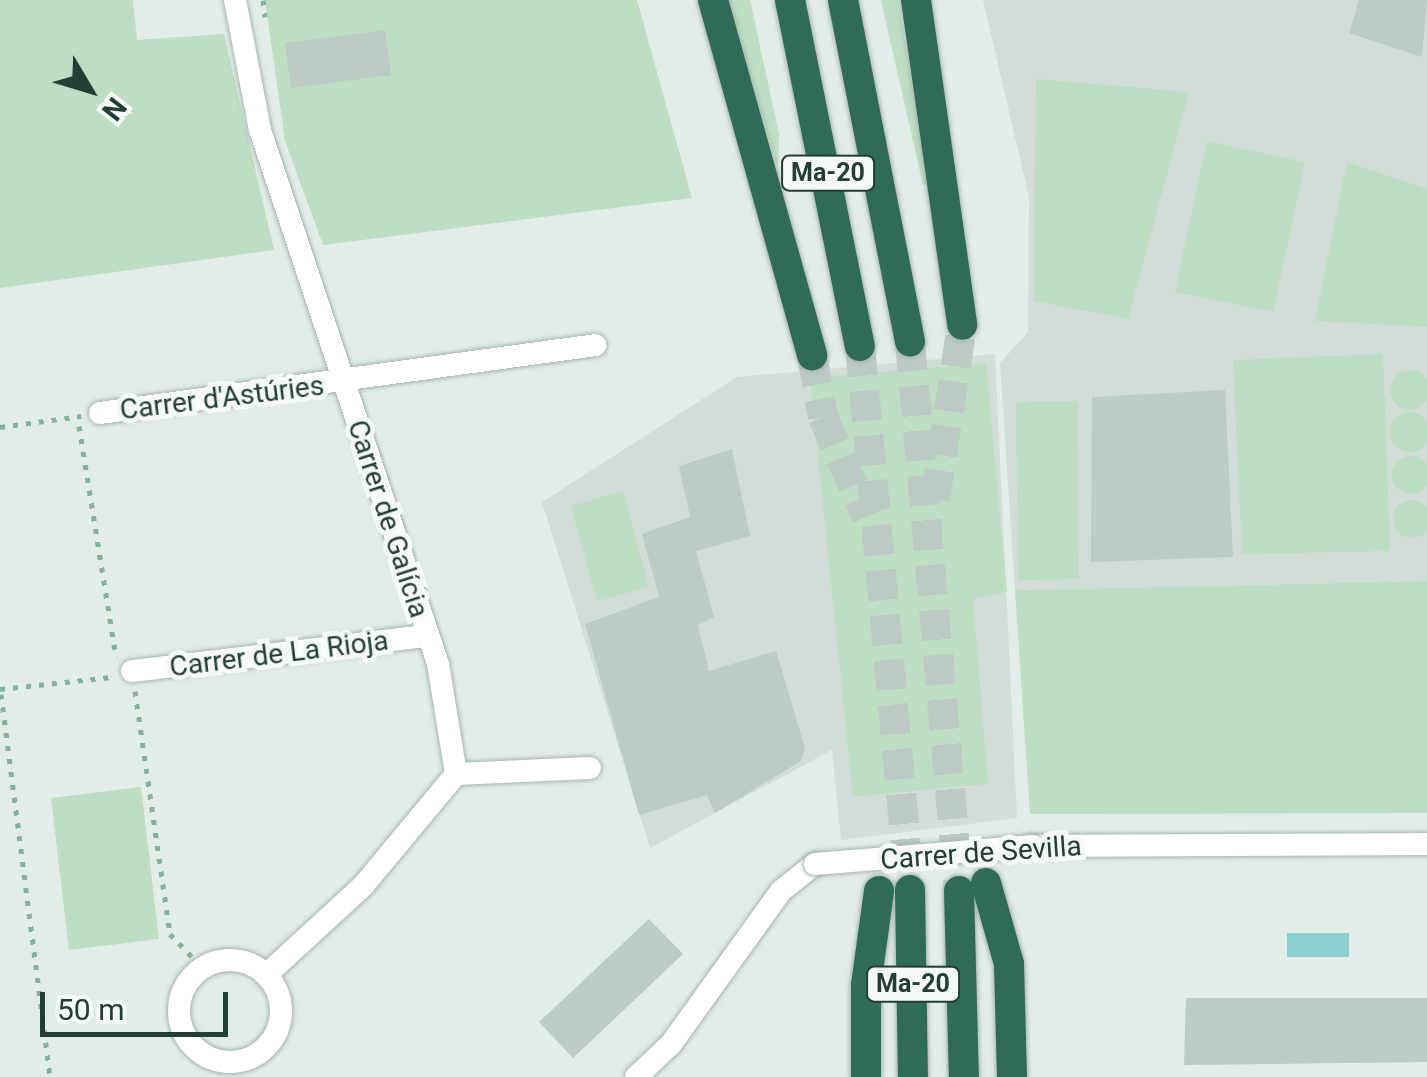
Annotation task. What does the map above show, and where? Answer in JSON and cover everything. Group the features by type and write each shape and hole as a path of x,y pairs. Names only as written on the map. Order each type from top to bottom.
{"highway":[{"path":"713,0 812,355"},
{"name":"Ma-20","path":"790,0 860,346"},
{"name":"Ma-20","path":"843,0 910,341"},
{"path":"916,0 962,324"},
{"name":"Ma-20","path":"964,1077 973,887 1009,964 1012,1077"},
{"name":"Ma-20","path":"866,1077 866,985 894,890 913,1077"}],"street":[{"name":"Carrer de Galícia","path":"236,0 260,130 427,636 453,728 456,774"},
{"name":"Carrer d'Astúries","path":"89,414 344,383 595,346"},
{"name":"Carrer de La Rioja","path":"132,671 427,636"},
{"path":"266,975 364,885 456,774 590,768"},
{"name":"Carrer de Sevilla","path":"636,1077 671,1044 780,891 815,864 1033,846 1427,844"},
{"path":"236,960 266,975 280,1022 263,1050 232,1062 201,1053 181,1027 182,994 203,968 236,960"}],"path":[{"path":"0,427 89,414 118,675 0,692 50,1077"},
{"path":"132,671 170,934 203,968"}],"shaded area":[{"path":"983,0 1427,0 1427,581 1015,590 1000,363 1028,332 1029,197"},
{"path":"995,354 1017,818 841,840 832,750 650,848 542,502 737,377"}],"green space":[{"path":"0,0 133,0 137,40 224,34 274,250 0,288"},
{"path":"265,0 637,0 692,198 323,245 285,141"},
{"path":"727,0 750,0 779,134 778,169"},
{"path":"881,0 898,0 929,185 923,185"},
{"path":"1036,79 1189,92 1128,319 1034,301"},
{"path":"1207,141 1305,162 1273,312 1175,292"},
{"path":"1347,162 1427,189 1427,327 1315,321"},
{"path":"1383,354 1390,551 1242,554 1233,360"},
{"path":"986,363 1007,592 973,599 988,784 853,797 810,378"},
{"path":"1410,370 1424,376 1430,390 1424,404 1410,410 1396,404 1390,390 1396,376"},
{"path":"1078,401 1079,579 1018,580 1016,402"},
{"path":"1410,412 1424,418 1430,432 1424,446 1410,452 1396,446 1390,432 1396,418"},
{"path":"1411,456 1424,462 1430,475 1424,488 1411,494 1398,488 1392,475 1398,462"},
{"path":"623,491 649,587 597,601 571,506"},
{"path":"1412,500 1425,506 1431,519 1425,532 1412,538 1399,532 1393,519 1399,506"},
{"path":"1427,581 1427,813 1030,814 1015,590"},
{"path":"141,787 159,939 69,950 51,798"}],"water":[{"path":"1287,933 1349,933 1349,957 1287,957"}],"building":[{"path":"1359,0 1427,0 1422,57 1349,33"},
{"path":"385,30 391,75 291,88 285,43"},
{"path":"1225,390 1233,557 1091,562 1092,397"},
{"path":"732,449 750,536 696,551 714,617 698,625 709,671 776,651 805,748 801,761 715,813 707,795 639,815 585,624 659,597 642,534 690,517 679,466"},
{"path":"649,919 683,954 573,1058 539,1022"},
{"path":"1186,998 1427,998 1427,1062 1184,1065"}],"tunnel":[{"path":"935,500 962,325"},
{"path":"910,341 959,891"},
{"path":"860,346 910,890"},
{"path":"812,355 823,417 867,517"}]}
